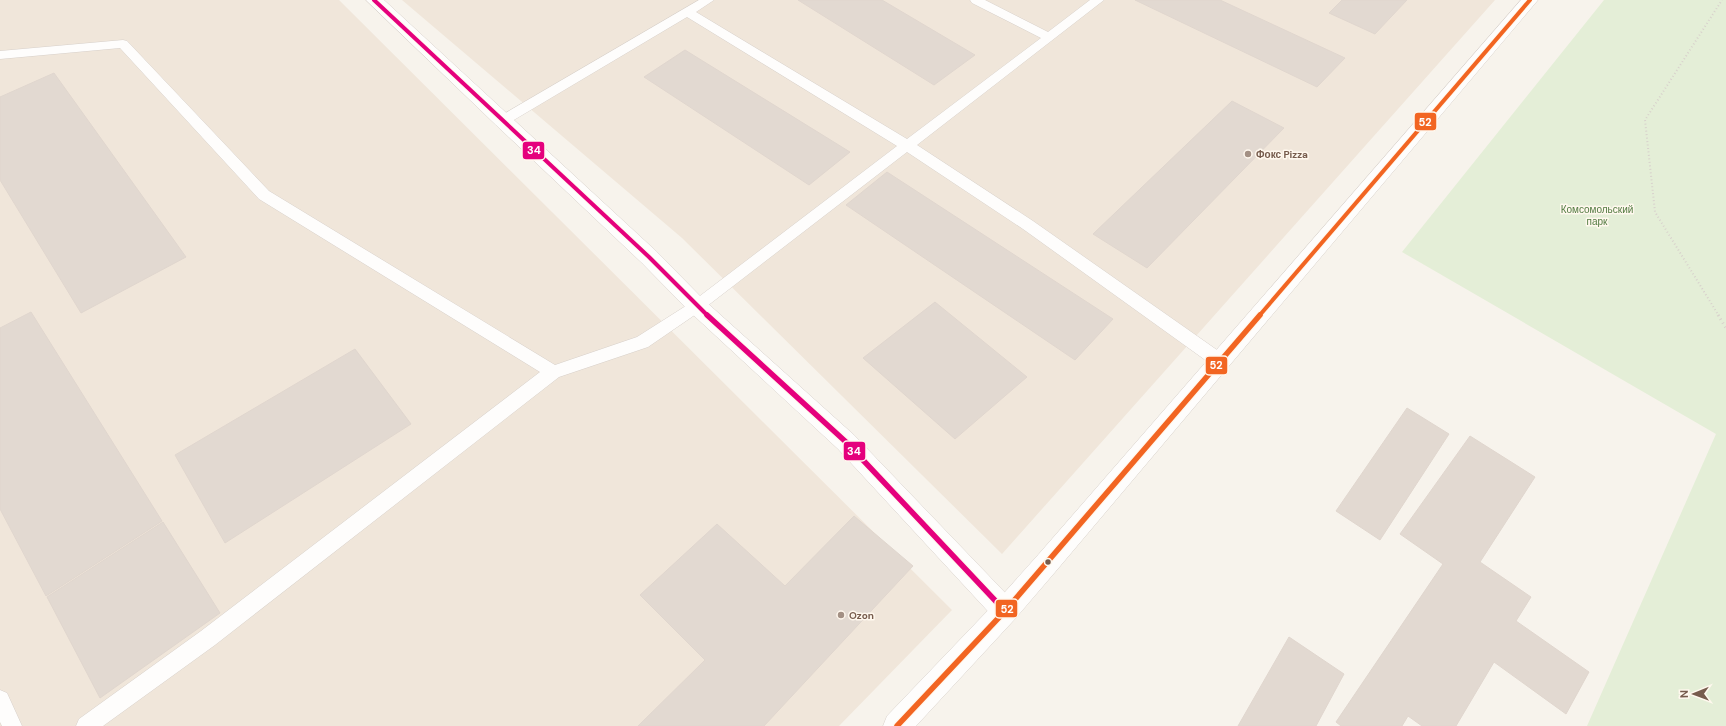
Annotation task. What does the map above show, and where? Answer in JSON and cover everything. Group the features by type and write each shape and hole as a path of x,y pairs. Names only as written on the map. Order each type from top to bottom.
{"street":[{"path":"374,0 649,257 697,306 846,442 1005,611"},
{"path":"897,726 1005,611 1221,362 1530,0"}],"lane":[{"path":"502,121 708,0"},
{"path":"976,0 1049,37"},
{"path":"86,726 208,638 553,372 642,342 697,306 906,145 1098,0"},
{"path":"687,12 906,145 1028,225 1221,362"},
{"path":"0,55 123,44 264,195 553,372"},
{"path":"0,700 12,726"}],"path":[{"path":"1722,0 1646,120 1655,212 1726,328"}],"shaded area":[{"path":"0,0 339,0 952,610 839,726 0,726"},
{"path":"402,0 1495,0 1002,554 682,238"}],"green space":[{"name":"Комсомольский парк","path":"1604,0 1726,0 1726,726 1587,726 1716,434 1402,252"}],"building":[{"path":"798,0 882,0 975,55 934,85"},
{"path":"1135,0 1220,0 1345,58 1317,87"},
{"path":"1342,0 1407,0 1375,34 1329,13"},
{"path":"685,50 850,152 809,185 644,77"},
{"path":"54,73 186,257 81,313 0,180 0,97"},
{"path":"1232,101 1284,128 1147,268 1093,234"},
{"path":"887,172 1113,319 1075,360 846,205"},
{"path":"935,302 1027,377 955,439 863,358"},
{"path":"31,312 162,521 46,596 0,509 0,328"},
{"path":"355,349 411,424 225,543 175,455"},
{"path":"1407,408 1449,434 1380,540 1336,511"},
{"path":"1470,436 1535,477 1480,562 1531,597 1516,621 1589,672 1566,714 1494,662 1456,726 1422,726 1408,716 1402,726 1341,726 1336,722 1443,564 1400,534"},
{"path":"854,516 913,566 764,726 638,726 705,660 640,595 717,524 785,586"},
{"path":"163,522 220,613 100,698 47,597"},
{"path":"1289,637 1344,674 1316,726 1238,726"}],"transit line":[{"name":"34","path":"374,0 649,257 697,306 846,442 1005,611"},
{"name":"52","path":"897,726 1005,611 1047,563 1530,0"}],"place":[{"name":"Фокс Pizza","path":"1248,154"},
{"name":"Ozon","path":"841,615"}]}
